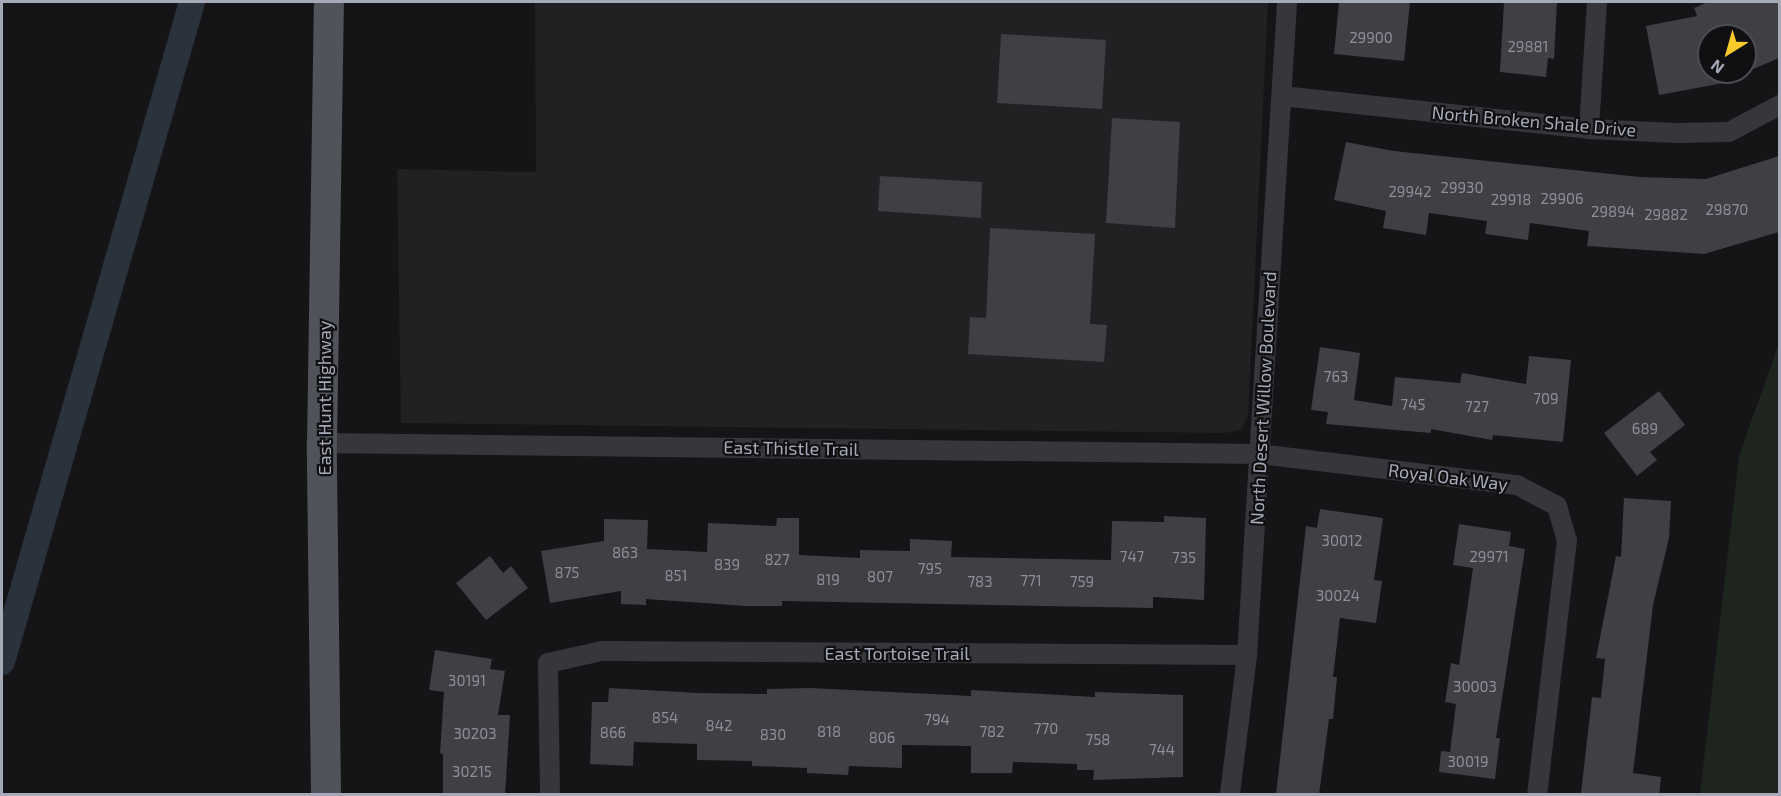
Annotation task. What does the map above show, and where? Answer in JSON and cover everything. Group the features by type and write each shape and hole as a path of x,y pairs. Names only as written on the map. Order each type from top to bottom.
{"main road":[{"name":"East Hunt Highway","path":"326,795 322,443 329,2"}],"street":[{"name":"North Desert Willow Boulevard","path":"1230,795 1247,655 1287,2"},
{"path":"1589,129 1597,2"},
{"name":"North Broken Shale Drive","path":"1282,96 1589,129 1729,132 1779,105"},
{"name":"East Thistle Trail","path":"322,443 1260,454"},
{"name":"Royal Oak Way","path":"1260,454 1517,485 1557,506 1567,540 1537,795"},
{"name":"East Tortoise Trail","path":"550,795 548,663 602,651 1247,655"}],"shaded area":[{"path":"535,2 1268,2 1248,416 1241,430 1225,433 401,423 397,169 536,172"},
{"path":"1779,343 1779,794 1700,794 1739,456"}],"building":[{"path":"1339,2 1410,2 1404,61 1334,54"},
{"path":"1504,2 1557,2 1554,59 1548,58 1546,77 1500,72"},
{"path":"1708,2 1779,2 1779,58 1757,67 1757,24 1697,24 1697,84 1718,84 1659,95 1646,26 1697,16 1694,8"},
{"path":"1001,34 1106,40 1102,109 997,103"},
{"path":"1112,118 1180,122 1175,228 1106,223"},
{"path":"1346,142 1394,151 1640,177 1706,179 1779,156 1779,232 1704,254 1587,246 1589,231 1530,223 1528,240 1485,234 1487,221 1429,213 1426,235 1383,228 1386,211 1334,200"},
{"path":"880,176 982,182 981,218 878,211"},
{"path":"990,228 1095,234 1090,324 1107,325 1104,362 968,354 970,317 986,318"},
{"path":"1320,347 1360,353 1354,400 1392,406 1395,377 1460,383 1462,373 1526,384 1529,356 1571,360 1563,442 1493,435 1492,440 1431,429 1431,433 1326,424 1328,412 1311,410"},
{"path":"1659,391 1685,425 1650,452 1657,460 1637,476 1604,433"},
{"path":"1624,498 1671,501 1669,538 1653,605 1633,773 1661,777 1659,795 1581,793 1592,697 1601,698 1605,659 1596,658 1616,556 1621,557"},
{"path":"1320,509 1383,518 1374,580 1382,581 1376,623 1340,618 1333,677 1337,677 1333,719 1329,719 1319,795 1276,795 1306,526 1317,528"},
{"path":"1164,516 1206,518 1204,600 1153,597 1153,608 782,601 782,606 746,606 646,599 646,605 621,604 621,591 550,603 541,551 604,541 604,519 648,520 647,549 707,552 708,523 776,526 777,518 799,518 799,555 860,558 860,550 910,551 910,539 952,541 951,557 1111,560 1112,521 1164,522"},
{"path":"1459,524 1511,532 1509,546 1525,549 1496,738 1500,738 1495,779 1439,772 1441,751 1450,752 1456,704 1445,702 1451,663 1459,665 1473,568 1453,565"},
{"path":"490,556 503,573 511,566 528,588 486,620 456,583"},
{"path":"435,650 492,659 490,669 505,671 498,715 510,715 505,795 443,795 443,754 440,753 444,692 429,690"},
{"path":"609,688 767,694 767,689 810,688 971,696 971,690 1095,697 1095,692 1183,695 1183,777 1093,780 1094,770 1077,770 1077,764 1013,762 1012,773 971,773 971,746 902,745 902,768 849,766 848,775 807,773 807,768 752,766 752,761 697,760 697,744 634,742 633,766 590,764 592,702 608,702"}],"waterway":[{"path":"2,662 192,2"}]}
